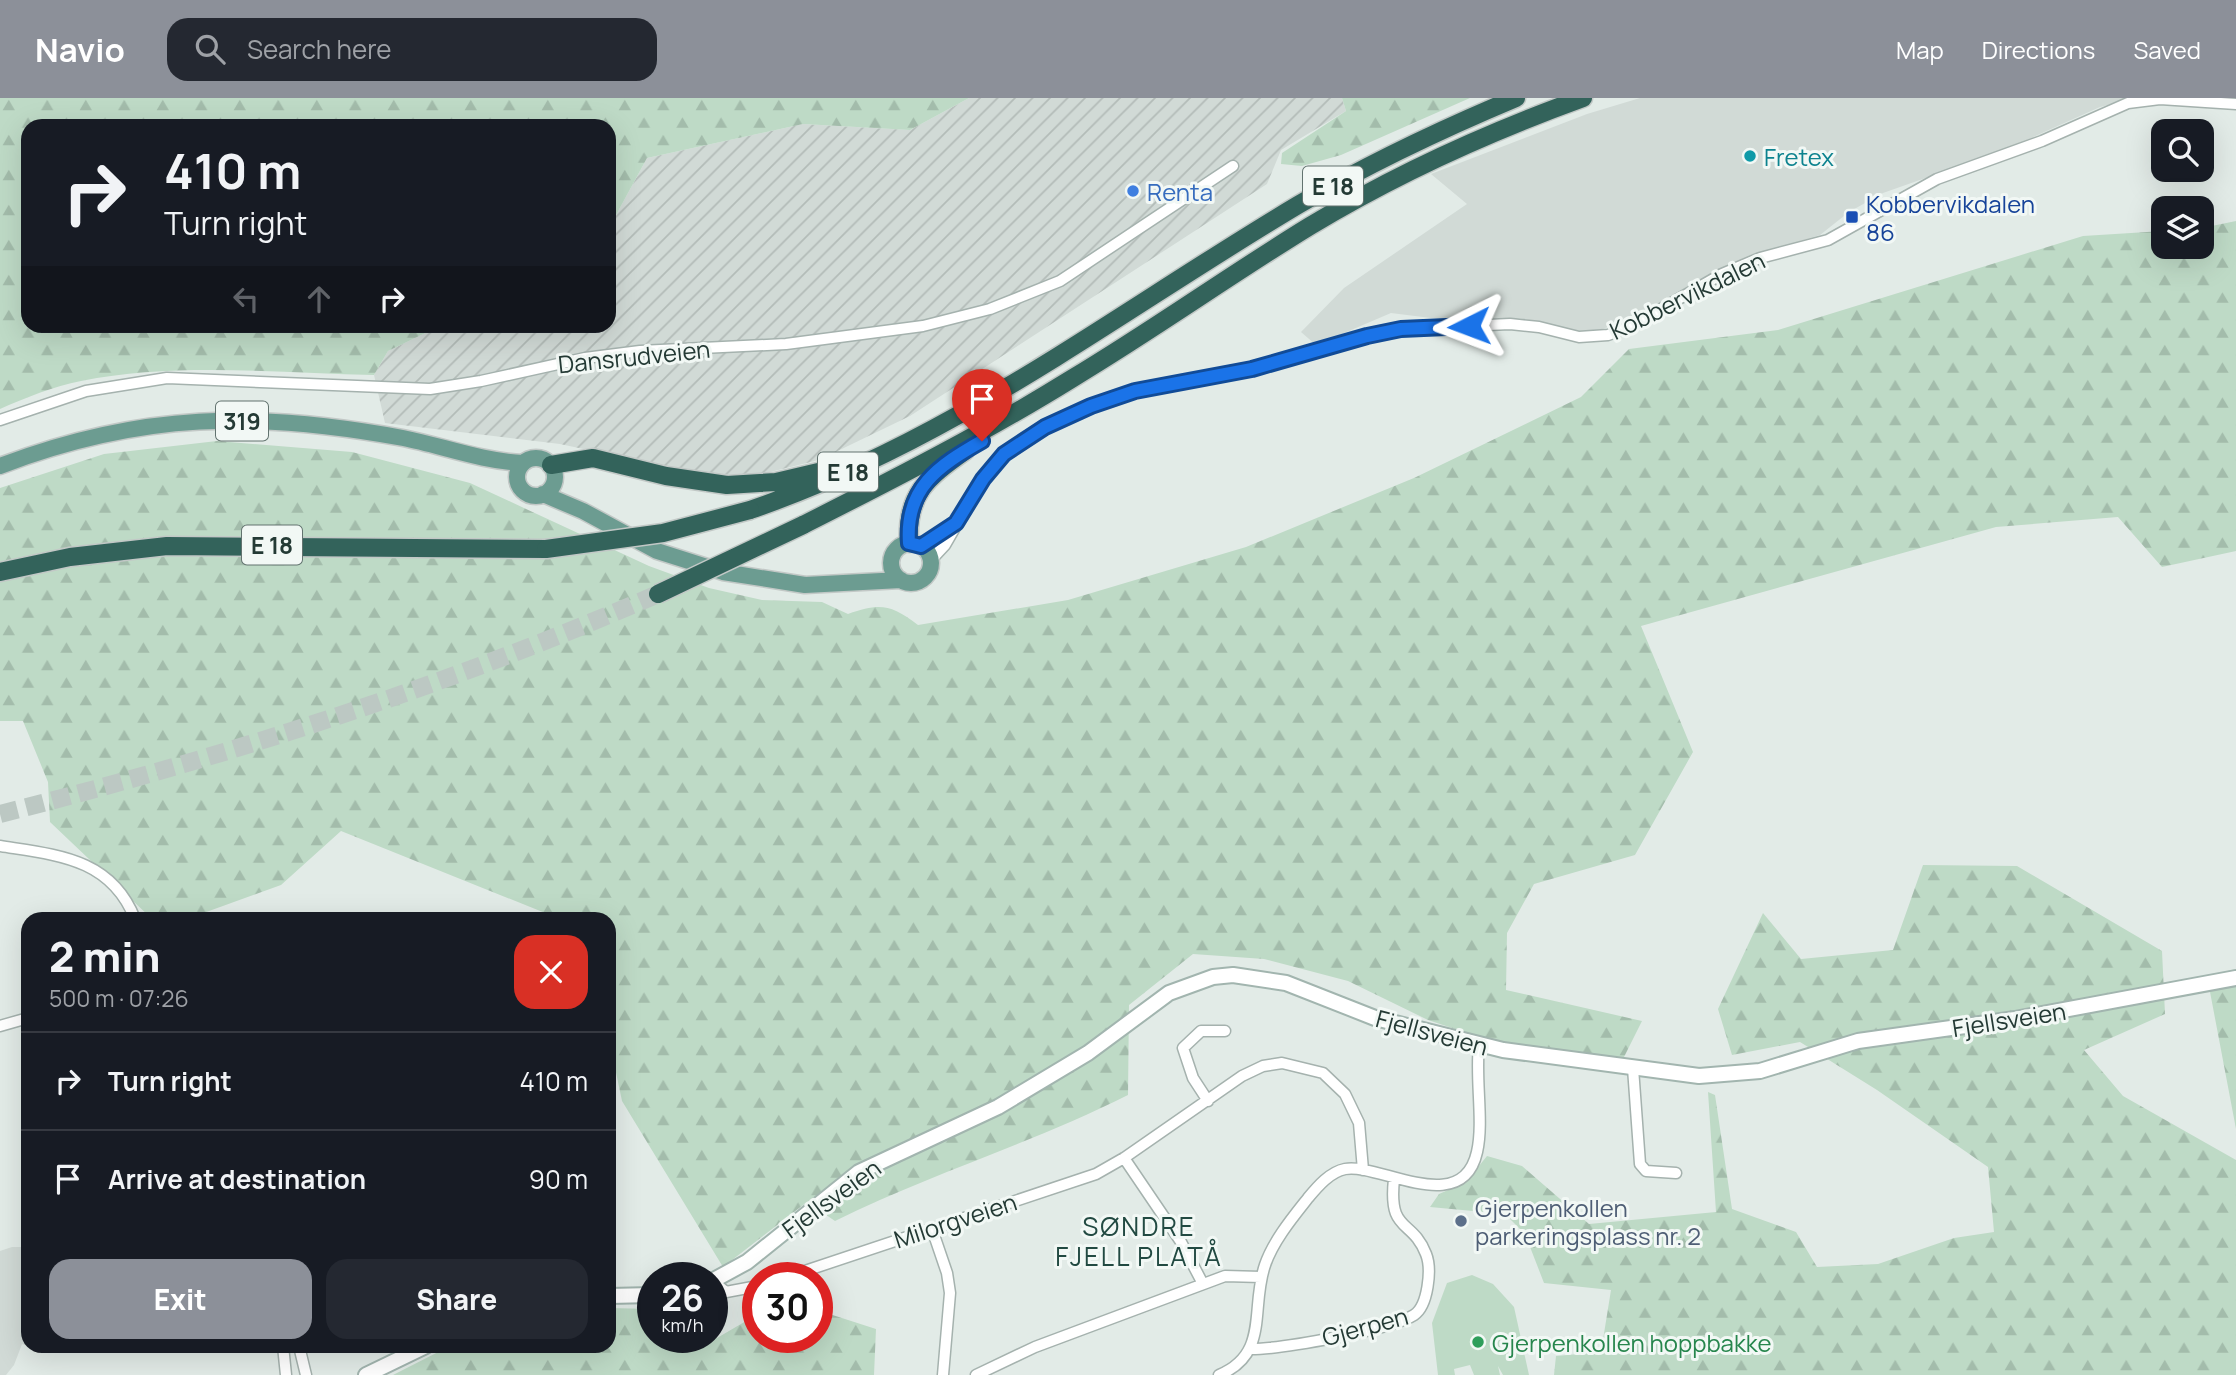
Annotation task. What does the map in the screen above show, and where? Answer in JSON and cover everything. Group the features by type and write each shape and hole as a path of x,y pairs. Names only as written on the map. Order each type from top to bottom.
{"highway":[{"name":"E 18","path":"0,572 70,557 167,546 546,549 663,533 750,510 841,476 942,426 1055,360 1300,204 1433,135 1516,98"},
{"name":"E 18","path":"658,594 803,525 950,449 1074,378 1312,225 1445,155 1583,98"},
{"name":"E 18","path":"920,550 910,508 929,479 966,451 1015,423 1074,378"},
{"name":"E 18","path":"551,465 593,458 696,482 751,485 816,474 942,426"}],"main road":[{"name":"319","path":"0,466 71,441 117,430 206,420 367,433 423,443 520,470"},
{"name":"319","path":"520,470 537,457 551,465"},
{"path":"549,489 551,465"},
{"name":"319","path":"520,470 526,493 549,489 583,511 657,551 723,572 805,585 901,580 911,583 922,579 929,571 920,550"},
{"path":"864,581 891,562 897,549 920,550"},
{"path":"891,562 894,572 901,580"},
{"name":"Fjellsveien","path":"728,1273 747,1262 859,1172 1027,1090 1088,1053 1169,993 1198,981 1233,975 1286,984 1375,1018 1479,1045 1699,1076 1739,1074 1858,1041 2015,1019 2236,978"},
{"path":"616,1296 637,1295"},
{"path":"366,1375 412,1353"}],"street":[{"name":"Kobbervikdalen","path":"920,550 945,545 983,479 1004,454 1066,416 1115,397 1252,369 1401,329 1510,324 1579,337 1608,335 1630,327 1722,274 1759,258 1828,240 1937,179 2042,141 2128,103 2160,99 2236,104"},
{"name":"Dansrudveien","path":"0,420 86,391 167,379 430,388 481,381 585,358 640,351 786,344 923,326 990,309 1060,281 1233,166"},
{"name":"Kobbervikdalen","path":"920,550 956,523"},
{"path":"0,846 64,857 95,868 113,883 132,912"},
{"path":"0,1026 21,1020"},
{"path":"1208,1101 1193,1078 1183,1048 1201,1031 1225,1031"},
{"path":"1219,1375 1244,1361 1251,1349 1261,1277 1271,1251 1321,1184 1344,1169 1363,1170 1424,1184 1447,1182 1461,1177 1474,1163 1478,1141 1476,1079 1479,1045"},
{"name":"Milorgveien","path":"828,1262 1096,1174 1124,1158 1242,1076 1271,1064 1292,1063 1323,1073 1333,1080 1352,1105 1359,1123 1363,1170"},
{"path":"1633,1068 1640,1164 1653,1172 1676,1173"},
{"path":"1124,1158 1181,1242 1203,1284"},
{"name":"Gjerpen","path":"1251,1349 1276,1349 1332,1337 1399,1321 1419,1310 1424,1298 1428,1263 1421,1246 1395,1216 1392,1196 1394,1179"},
{"path":"932,1230 947,1273 950,1293 943,1375"},
{"path":"976,1375 1035,1347 1224,1276 1261,1277"},
{"path":"284,1353 286,1375"},
{"path":"301,1353 306,1375"}],"shaded area":[{"path":"969,98 1342,98 1346,111 1281,150 1267,184 910,416 819,460 762,474 705,475 560,444 385,423 374,375 388,351 425,333 616,333 616,215 647,158 803,124 910,130"},
{"path":"1640,98 2135,98 2100,107 2002,151 1883,193 1849,212 1820,235 1766,251 1695,282 1636,318 1602,329 1581,332 1520,318 1431,318 1391,313 1316,345 1301,332 1344,288 1467,204 1431,174 1587,114"},
{"path":"21,1247 21,1347 14,1365 6,1375 0,1375 0,1251"}],"green space":[{"path":"0,98 969,98 910,130 803,124 647,158 616,215 616,119 21,119 21,333 425,333 388,351 374,375 190,370 117,375 71,383 0,409"},
{"path":"1342,98 1470,98 1341,155 1302,166 1281,164 1282,153 1346,111"},
{"path":"2236,221 2236,551 2162,567 2118,517 1996,527 1641,626 1693,752 1635,855 1534,884 1507,933 1506,990 1642,1021 1622,1061 1485,1039 1428,1020 1348,981 1264,959 1193,954 1129,1005 1128,1095 835,1221 807,1202 728,1263 720,1262 622,1101 616,1072 616,912 543,912 341,831 281,885 206,912 145,912 50,822 48,782 23,721 0,721 0,488 104,454 217,441 352,452 470,483 649,566 709,588 762,600 822,602 848,614 868,608 892,609 918,625 1068,600 1246,547 1414,478 1581,397 1629,349 1778,330 2083,236 2151,232 2151,259 2214,259 2214,226"},
{"path":"1923,865 2017,866 2162,951 2165,1014 2084,1050 2123,1096 2236,1160 2236,1375 1554,1375 1556,1356 1601,1352 1611,1290 1544,1283 1525,1234 1505,1214 1430,1207 1439,1194 1466,1182 1487,1156 1522,1166 1589,1224 1716,1212 1708,1092 1715,1095 1732,1209 1796,1232 1817,1267 1878,1264 1954,1238 1994,1232 1988,1167 1877,1090 1800,1042 1732,1055 1718,1009 1763,913 1801,959 1893,950"},
{"path":"2236,969 2236,1129 2207,976"},
{"name":"Gjerpenkollen hoppbakke","path":"1472,1275 1493,1284 1514,1307 1529,1375 1503,1375 1498,1366 1500,1375 1474,1375 1470,1365 1454,1369 1455,1375 1438,1375 1432,1323 1447,1283"},
{"path":"616,1308 637,1309 637,1353 728,1353 728,1332 742,1323 742,1353 833,1353 833,1315 876,1329 874,1375 393,1375 436,1353 616,1353"}],"tunnel":[{"path":"0,814 168,769 333,718 497,660 658,594"}],"place":[{"name":"Fretex","path":"1750,156"},
{"name":"Renta","path":"1133,191"},
{"name":"Kobbervikdalen 86","path":"1852,217"},
{"name":"Gjerpenkollen parkeringsplass nr. 2","path":"1461,1221"},
{"name":"Gjerpenkollen hoppbakke","path":"1478,1342"}],"district":[{"name":"SØNDRE FJELL PLATÅ","path":"1139,1241"}],"route":[{"path":"982,441 948,463 921,488 910,508 909,543 921,546 956,523 983,479 1016,444 1066,416 1091,406 1135,391 1205,380 1252,369 1367,336 1401,329 1469,326"}]}
